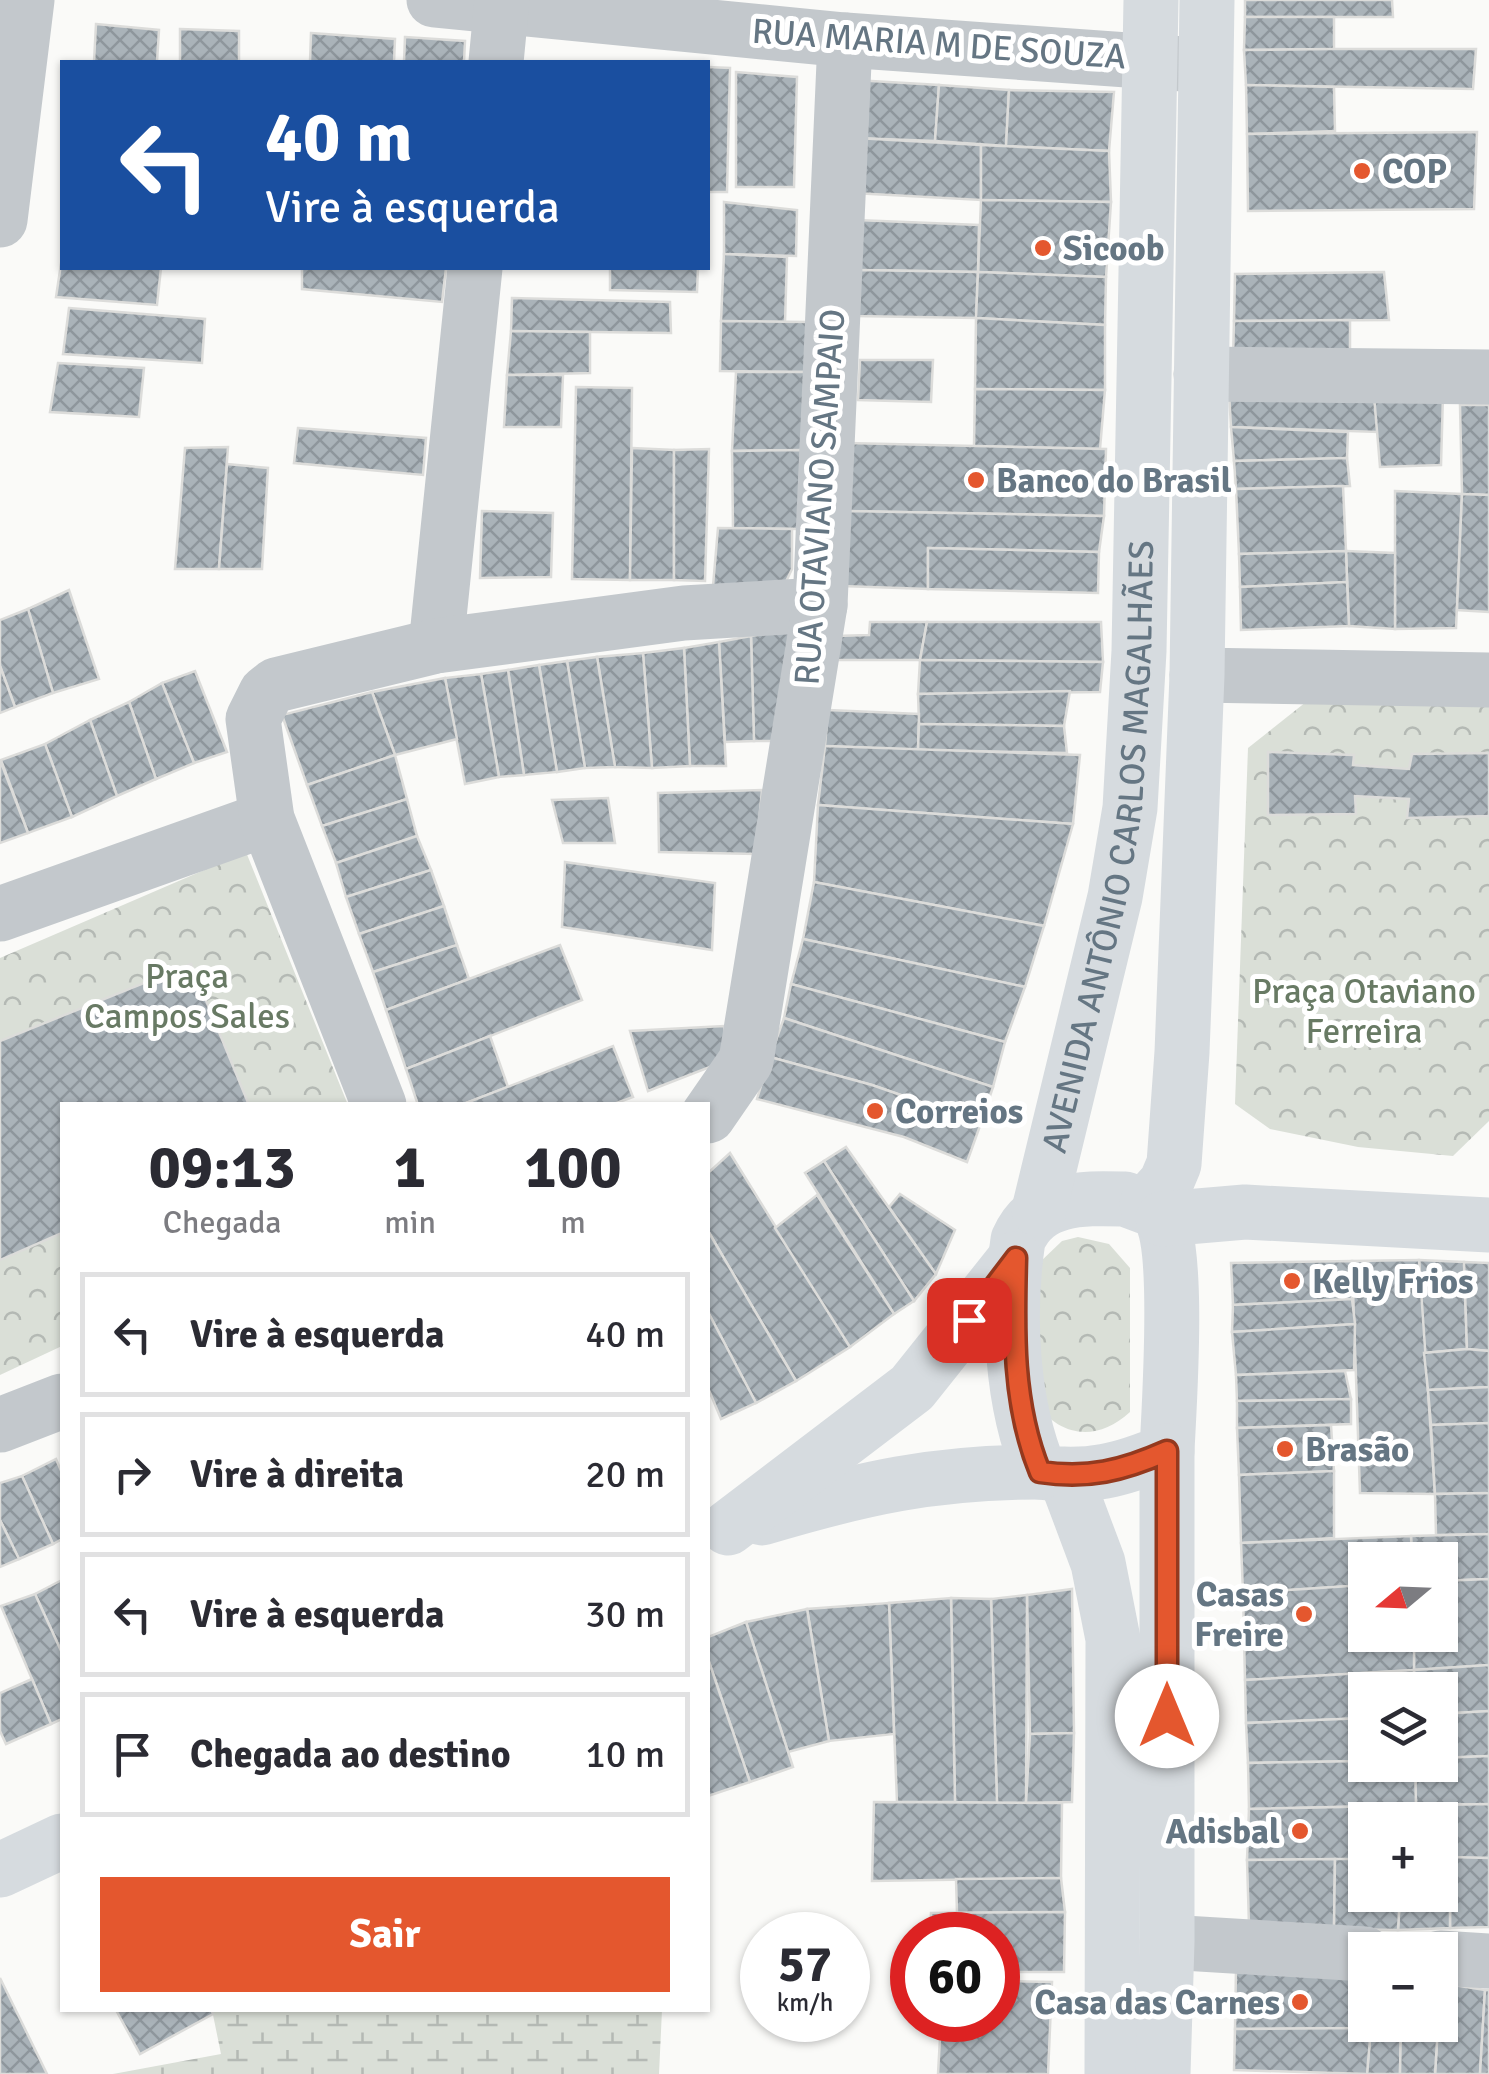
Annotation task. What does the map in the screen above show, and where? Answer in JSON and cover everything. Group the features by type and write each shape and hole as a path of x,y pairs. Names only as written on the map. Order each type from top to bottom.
{"main road":[{"name":"AVENIDA ANTÔNIO CARLOS MAGALHÃES","path":"1016,1258 1025,1224 1039,1210 1115,898 1130,808 1138,651 1151,0"},
{"name":"AVENIDA ANTÔNIO CARLOS MAGALHÃES","path":"1159,1225 1176,1132 1197,675 1208,0"},
{"path":"1176,1132 1245,1212"},
{"path":"1039,1210 1098,1198 1159,1225 1298,1214"},
{"path":"1159,1225 1245,1212 1489,1226"},
{"path":"1159,1225 1171,1374 1167,1451 1168,1942 1163,2074"},
{"path":"1016,1258 1015,1357 1026,1428 1098,1563 1113,1639 1112,2074"},
{"path":"718,1533 912,1388 1016,1258"},
{"path":"718,1533 860,1488 902,1480 957,1472 1107,1473 1167,1451"},
{"path":"0,1870 60,1842"}],"street":[{"path":"0,220 27,0"},
{"name":"RUA MARIA M DE SOUZA","path":"434,0 502,3 844,40 1206,66"},
{"path":"496,60 502,3"},
{"name":"RUA OTAVIANO SAMPAIO","path":"710,1113 746,1061 820,605 844,40"},
{"path":"436,646 475,270"},
{"path":"1201,374 1489,377"},
{"path":"378,1102 268,820 253,719 266,693 276,686 436,646 684,613 820,605"},
{"path":"1197,675 1489,680"},
{"path":"0,914 268,820"},
{"path":"0,1426 60,1402"},
{"path":"1168,1942 1348,1953"},
{"path":"1458,1959 1489,1961"}],"green space":[{"name":"Praça Otaviano Ferreira","path":"1311,698 1489,702 1489,1121 1453,1156 1358,1147 1270,1129 1235,1104 1248,748"},
{"name":"Praça Campos Sales","path":"246,852 347,1102 60,1102 60,1347 0,1375 0,958"},
{"path":"1078,1237 1109,1244 1130,1268 1130,1412 1105,1428 1079,1432 1055,1423 1034,1401 1039,1263 1062,1241"},
{"path":"212,2012 662,2012 659,2074 113,2074 221,2054"}],"building":[{"path":"1245,0 1392,0 1393,17 1245,17"},
{"path":"1245,17 1334,17 1334,49 1244,50"},
{"path":"96,24 159,30 157,60 94,60"},
{"path":"180,29 239,31 239,60 180,60"},
{"path":"311,33 395,39 394,60 310,60"},
{"path":"405,37 465,41 464,60 404,60"},
{"path":"1476,49 1473,89 1246,85 1244,50"},
{"path":"710,67 730,68 727,192 710,192"},
{"path":"736,72 797,77 794,187 736,187"},
{"path":"854,80 939,85 935,141 856,138"},
{"path":"939,85 1009,90 1006,146 935,141"},
{"path":"1246,85 1334,87 1335,131 1247,134"},
{"path":"1009,90 1114,92 1109,151 1006,146"},
{"name":"COP","path":"1477,132 1474,209 1248,211 1247,134"},
{"path":"856,138 981,145 981,200 854,193"},
{"path":"981,145 1109,151 1111,202 981,200"},
{"name":"Sicoob","path":"981,200 1111,202 1106,277 978,272"},
{"path":"724,202 797,210 796,256 724,254"},
{"path":"856,220 979,225 978,272 858,270"},
{"path":"724,254 787,257 785,322 721,321"},
{"path":"60,270 161,270 157,305 56,297"},
{"path":"302,270 446,270 442,302 302,289"},
{"path":"610,270 698,270 697,292 610,290"},
{"path":"858,270 978,272 976,318 855,316"},
{"path":"978,272 1106,277 1105,325 976,318"},
{"path":"1384,272 1389,320 1234,321 1235,274"},
{"path":"512,298 670,302 671,333 511,331"},
{"path":"69,308 205,319 202,363 63,354"},
{"path":"976,318 1105,325 1105,390 975,389"},
{"path":"1350,320 1350,354 1233,358 1234,321"},
{"path":"721,321 808,322 807,372 720,371"},
{"path":"511,331 590,332 590,373 507,375"},
{"path":"860,360 933,360 931,402 858,400"},
{"path":"58,363 144,368 139,417 50,412"},
{"path":"736,372 807,372 801,450 732,451"},
{"path":"507,375 563,375 561,427 504,427"},
{"path":"576,387 632,388 630,580 572,579"},
{"path":"975,389 1105,390 1100,449 974,446"},
{"path":"1229,392 1374,395 1378,432 1231,427"},
{"path":"1374,395 1443,395 1441,465 1380,467"},
{"path":"1460,405 1489,405 1489,495 1462,494"},
{"path":"1231,427 1348,432 1347,458 1234,461"},
{"path":"298,428 426,438 423,475 294,463"},
{"name":"Banco do Brasil","path":"847,443 1106,449 1104,516 846,511"},
{"path":"228,447 219,569 175,569 185,448"},
{"path":"632,448 674,450 674,580 630,580"},
{"path":"709,449 705,581 674,580 674,450"},
{"path":"801,450 798,529 733,528 732,451"},
{"path":"1347,458 1350,486 1236,489 1234,461"},
{"path":"227,464 268,468 262,569 219,569"},
{"path":"1343,486 1346,551 1239,554 1236,489"},
{"path":"1395,491 1462,494 1456,628 1395,629"},
{"path":"1462,494 1489,495 1489,612 1457,610"},
{"path":"482,511 553,513 551,577 480,578"},
{"path":"846,511 1104,516 1099,552 928,548 928,589 842,586"},
{"path":"718,528 792,529 792,569 782,590 713,586"},
{"path":"928,548 1099,552 1098,593 928,589"},
{"path":"1346,551 1395,553 1395,629 1349,626"},
{"path":"1346,551 1347,582 1240,587 1239,554"},
{"path":"1347,582 1349,626 1241,630 1240,587"},
{"path":"69,590 99,679 53,693 28,609"},
{"path":"28,609 53,693 15,707 0,666 0,620"},
{"path":"870,622 927,622 920,660 835,660 836,636 869,635"},
{"path":"927,622 1101,622 1103,662 920,660"},
{"path":"795,629 787,741 754,741 751,636"},
{"path":"751,636 754,741 725,742 719,642"},
{"path":"719,642 726,766 690,766 684,648"},
{"path":"684,648 690,766 652,768 643,653"},
{"path":"643,653 652,768 615,767 597,657"},
{"path":"597,657 615,767 585,768 567,661"},
{"path":"920,660 1103,662 1100,692 918,694"},
{"path":"567,661 585,768 557,772 539,665"},
{"path":"539,665 557,772 524,775 508,670"},
{"path":"0,666 15,707 0,713"},
{"path":"508,670 524,775 499,777 481,674"},
{"path":"195,671 227,752 194,763 162,683"},
{"path":"481,674 499,777 465,784 445,678"},
{"path":"445,678 457,739 395,755 372,692"},
{"path":"162,683 194,763 156,779 129,702"},
{"path":"1070,691 1064,726 919,724 918,694"},
{"path":"372,692 395,755 307,785 282,715"},
{"path":"129,702 156,779 117,796 90,720"},
{"path":"828,710 919,714 918,750 825,746"},
{"path":"90,720 117,796 72,817 45,744"},
{"path":"919,724 1064,726 1067,753 918,750"},
{"path":"45,744 72,817 28,833 1,760"},
{"path":"825,746 1080,755 1073,824 818,805"},
{"path":"1268,752 1354,755 1353,765 1409,769 1412,754 1489,753 1489,816 1407,818 1409,799 1355,796 1356,814 1268,815"},
{"path":"395,755 407,799 322,826 307,785"},
{"path":"0,760 28,833 0,843"},
{"path":"762,790 756,854 659,852 658,793"},
{"path":"608,798 615,843 563,843 552,800"},
{"path":"407,799 417,836 336,863 322,826"},
{"path":"818,805 1073,824 1044,926 814,882"},
{"path":"417,836 431,870 346,897 336,863"},
{"path":"565,862 715,883 712,950 562,927"},
{"path":"431,870 444,906 359,934 346,897"},
{"path":"814,882 1044,926 1025,987 803,939"},
{"path":"444,906 457,945 373,972 359,934"},
{"path":"803,939 1025,987 1005,1042 791,984"},
{"path":"457,945 469,979 386,1010 373,972"},
{"path":"560,945 582,1000 406,1069 386,1010"},
{"path":"191,964 248,1102 60,1102 60,1234 0,1260 0,1041"},
{"path":"791,984 1005,1042 993,1087 784,1018"},
{"path":"784,1018 993,1087 981,1123 872,1085 770,1057"},
{"path":"724,1026 728,1060 648,1091 630,1031"},
{"path":"490,1036 508,1087 469,1102 417,1102 406,1069"},
{"path":"613,1046 633,1097 619,1102 469,1102"},
{"name":"Correios","path":"770,1057 872,1085 981,1123 967,1162 904,1137 757,1099"},
{"path":"846,1147 936,1274 914,1301 824,1161"},
{"path":"730,1153 850,1347 796,1381 710,1234 710,1171"},
{"path":"824,1161 914,1301 894,1314 805,1173"},
{"path":"900,1194 955,1230 936,1274 889,1207"},
{"path":"817,1195 894,1314 850,1347 775,1228"},
{"path":"710,1234 796,1381 756,1403 710,1316"},
{"path":"1419,1260 1464,1262 1467,1349 1424,1353"},
{"path":"1419,1260 1435,1494 1360,1493 1352,1261"},
{"name":"Kelly Frios","path":"1352,1261 1352,1299 1233,1305 1231,1263"},
{"path":"1464,1262 1489,1263 1489,1351 1467,1349"},
{"path":"1352,1299 1355,1324 1232,1332 1233,1305"},
{"path":"710,1316 756,1403 721,1419 710,1393"},
{"path":"1355,1324 1354,1370 1236,1375 1232,1332"},
{"path":"1489,1351 1489,1387 1428,1390 1424,1353"},
{"path":"1345,1371 1351,1399 1237,1401 1236,1375"},
{"path":"1489,1387 1489,1423 1431,1425 1428,1390"},
{"path":"1351,1399 1351,1424 1237,1428 1237,1401"},
{"path":"1489,1423 1489,1493 1435,1494 1431,1425"},
{"name":"Brasão","path":"1331,1425 1334,1471 1239,1475 1237,1428"},
{"path":"56,1459 60,1468 60,1540 53,1544 22,1476"},
{"path":"1334,1471 1334,1538 1241,1543 1239,1475"},
{"path":"22,1476 53,1544 19,1559 0,1520 0,1483"},
{"path":"1489,1493 1489,1534 1436,1535 1435,1494"},
{"path":"0,1520 19,1559 0,1567"},
{"path":"1489,1534 1489,1579 1458,1580 1458,1542 1411,1542 1411,1536"},
{"path":"1411,1536 1411,1542 1348,1542 1348,1586 1243,1593 1241,1543"},
{"path":"1489,1579 1489,1665 1414,1670 1414,1652 1458,1652 1458,1580"},
{"path":"60,1581 60,1649 35,1594"},
{"name":"Casas Freire","path":"1348,1586 1348,1652 1414,1652 1414,1670 1245,1680 1243,1593"},
{"path":"1072,1589 1074,1733 1030,1734 1027,1595"},
{"path":"35,1594 60,1649 60,1720 51,1724 1,1606"},
{"path":"1027,1595 1026,1803 997,1803 991,1599"},
{"path":"951,1598 991,1599 997,1803 955,1802"},
{"path":"951,1598 955,1802 897,1802 889,1603"},
{"path":"889,1603 894,1734 829,1741 807,1609"},
{"path":"807,1609 829,1741 788,1752 746,1622"},
{"path":"746,1622 793,1767 750,1782 710,1665 710,1636"},
{"path":"710,1665 750,1782 710,1795"},
{"path":"1489,1665 1489,1711 1458,1713 1458,1672 1414,1670"},
{"path":"1348,1674 1348,1719 1246,1723 1245,1680"},
{"path":"32,1679 51,1724 6,1744 0,1731 0,1693"},
{"path":"1489,1711 1489,1756 1458,1757 1458,1713"},
{"path":"1348,1719 1348,1761 1248,1763 1246,1723"},
{"path":"1074,1733 1072,1802 1026,1803 1030,1734"},
{"path":"1489,1756 1489,1804 1416,1802 1415,1782 1458,1782 1458,1757"},
{"path":"1348,1761 1348,1782 1415,1782 1416,1802 1249,1809 1248,1763"},
{"path":"874,1802 1062,1803 1061,1878 872,1881"},
{"path":"1489,1804 1489,1858 1458,1858 1458,1805"},
{"path":"1348,1807 1348,1859 1247,1860 1249,1809"},
{"path":"1458,1857 1489,1858 1489,1927 1450,1928 1450,1912 1458,1912"},
{"path":"1335,1859 1334,1929 1249,1925 1247,1860"},
{"path":"1335,1859 1348,1859 1348,1912 1399,1912 1398,1930 1334,1929"},
{"path":"1061,1878 1065,1912 957,1912 956,1879"},
{"path":"1020,1912 1065,1912 1064,1972 1020,1972"},
{"path":"1399,1912 1450,1912 1450,1928 1398,1930"},
{"name":"Casa das Carnes","path":"1236,1969 1348,1979 1348,2028 1235,2029"},
{"path":"0,1978 47,2074 0,2074"},
{"path":"1020,1981 1052,1982 1048,2074 938,2074 940,2042 1020,2042"},
{"path":"1458,1986 1485,1990 1480,2074 1435,2074 1437,2042 1458,2042"},
{"path":"1485,1990 1489,1990 1489,2074 1480,2074"},
{"path":"117,2012 212,2012 213,2014 140,2054"},
{"path":"1348,2028 1348,2042 1370,2042 1367,2074 1234,2070 1235,2029"},
{"path":"1370,2042 1401,2042 1400,2074 1367,2074"},
{"path":"1401,2042 1437,2042 1435,2074 1400,2074"}],"place":[{"name":"COP","path":"1362,171"},
{"name":"Sicoob","path":"1043,248"},
{"name":"Banco do Brasil","path":"976,480"},
{"name":"Correios","path":"875,1111"},
{"name":"Kelly Frios","path":"1292,1281"},
{"name":"Brasão","path":"1285,1449"},
{"name":"Casas Freire","path":"1304,1614"},
{"name":"Adisbal","path":"1300,1831"},
{"name":"Casa das Carnes","path":"1300,2002"}],"route":[{"path":"969,1320 1016,1258 1015,1357 1020,1402 1030,1449 1040,1472 1084,1477 1130,1467 1167,1451 1167,1716"}]}
